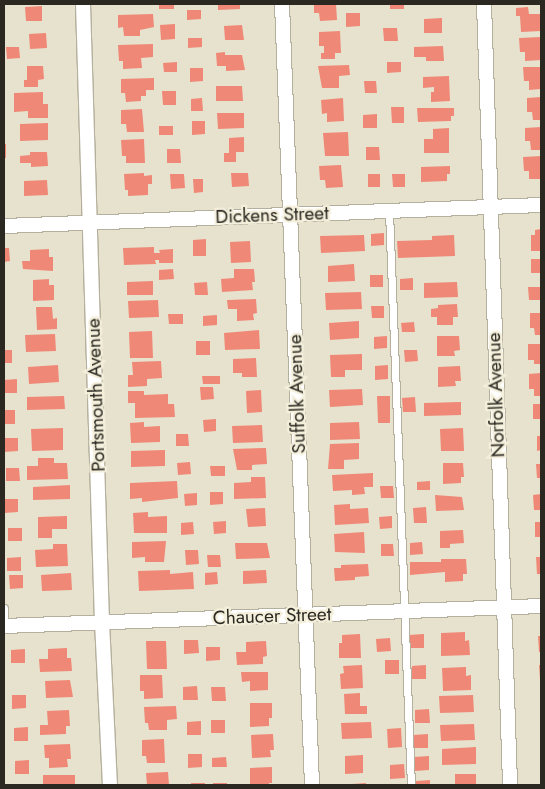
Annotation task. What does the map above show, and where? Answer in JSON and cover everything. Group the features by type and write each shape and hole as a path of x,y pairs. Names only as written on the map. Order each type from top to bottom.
{"street":[{"name":"Portsmouth Avenue","path":"83,4 102,622 110,785"},
{"name":"Suffolk Avenue","path":"282,4 312,785"},
{"name":"Norfolk Avenue","path":"484,4 502,607 510,785"},
{"name":"Dickens Street","path":"4,226 541,205"},
{"name":"Chaucer Street","path":"4,626 541,606"}],"lane":[{"path":"389,211 411,785"},
{"path":"4,608 4,626"}],"building":[{"path":"159,4 174,4 174,9 159,9"},
{"path":"218,4 240,4 240,9 218,10"},
{"path":"314,4 336,4 337,20 320,21 319,13 314,13"},
{"path":"390,4 404,4 404,9 390,9"},
{"path":"42,6 42,21 26,21 25,7"},
{"path":"528,7 529,14 541,14 541,31 521,32 520,16 516,16 516,8"},
{"path":"187,10 201,10 201,19 187,20"},
{"path":"346,13 360,13 360,26 346,27"},
{"path":"153,14 154,27 140,30 140,36 124,36 123,27 118,28 118,15"},
{"path":"442,18 442,33 424,33 424,19"},
{"path":"175,24 175,39 161,40 160,25"},
{"path":"242,25 244,40 225,40 224,26"},
{"path":"383,28 397,28 398,41 384,41"},
{"path":"340,31 341,53 335,53 335,59 321,59 321,53 324,53 324,46 319,46 319,32"},
{"path":"46,33 47,48 30,49 29,34"},
{"path":"541,37 541,60 525,61 525,52 520,52 519,38"},
{"path":"188,38 202,38 202,47 188,48"},
{"path":"153,44 153,57 141,58 142,68 123,69 123,61 119,61 118,45"},
{"path":"443,46 444,61 426,61 426,57 414,57 414,47"},
{"path":"6,47 19,47 20,58 7,59"},
{"path":"225,52 225,55 242,55 245,70 226,71 226,66 217,66 216,53"},
{"path":"177,62 177,72 164,72 163,63"},
{"path":"387,62 401,62 401,72 387,73"},
{"path":"349,65 350,75 339,76 339,88 322,88 318,66"},
{"path":"27,66 43,66 44,79 38,80 38,87 24,87 24,80 27,80"},
{"path":"523,67 541,67 541,89 529,90 529,81 524,81"},
{"path":"190,68 203,68 203,81 190,82"},
{"path":"449,76 450,101 431,102 431,92 434,92 434,87 423,88 423,77"},
{"path":"154,78 154,90 146,90 146,96 141,96 141,101 126,102 125,93 121,93 121,79"},
{"path":"364,81 376,81 377,93 365,93"},
{"path":"216,86 242,86 243,101 216,101"},
{"path":"162,91 176,91 176,105 163,105"},
{"path":"43,92 43,104 48,104 48,118 28,118 28,111 14,112 14,93"},
{"path":"541,97 541,120 533,120 532,112 527,112 527,98"},
{"path":"202,98 203,111 191,111 191,99"},
{"path":"343,98 344,121 327,122 327,113 322,114 321,100"},
{"path":"391,107 404,107 404,123 392,123"},
{"path":"417,108 454,108 454,116 451,116 451,121 418,122"},
{"path":"142,109 144,132 127,132 126,124 121,124 121,110"},
{"path":"217,113 244,113 244,128 218,129"},
{"path":"377,114 377,128 363,128 363,115"},
{"path":"192,121 205,121 205,134 192,135"},
{"path":"48,123 48,140 20,141 20,124"},
{"path":"159,126 173,126 173,135 159,135"},
{"path":"541,127 541,150 531,150 530,141 525,141 525,128"},
{"path":"449,128 449,153 424,153 424,139 433,139 433,129"},
{"path":"348,132 349,156 325,156 323,133"},
{"path":"244,137 244,152 236,152 236,162 224,162 224,153 229,153 229,138"},
{"path":"144,139 145,163 126,163 126,156 122,156 121,140"},
{"path":"4,144 6,144 6,158 4,158"},
{"path":"366,147 379,147 380,160 366,160"},
{"path":"167,149 180,149 181,163 167,163"},
{"path":"30,152 47,152 48,166 31,167 31,163 20,163 20,156 30,155"},
{"path":"541,156 541,179 529,179 529,171 524,171 523,157"},
{"path":"341,165 343,187 326,188 325,180 320,180 319,166"},
{"path":"450,166 450,174 447,174 447,181 421,182 421,167"},
{"path":"144,173 144,176 152,175 152,184 148,184 148,195 128,196 128,190 125,190 124,174"},
{"path":"231,173 248,173 249,186 232,187"},
{"path":"170,174 184,174 185,188 171,189"},
{"path":"368,174 380,174 380,187 368,187"},
{"path":"392,174 405,174 405,187 393,187"},
{"path":"193,179 203,179 203,192 194,193"},
{"path":"47,180 48,195 24,196 24,181"},
{"path":"541,229 541,251 531,251 531,235 535,235 535,230"},
{"path":"384,233 384,245 371,246 371,234"},
{"path":"364,235 365,251 321,253 320,236"},
{"path":"454,235 455,256 398,258 397,241 432,240 432,236"},
{"path":"206,239 206,256 193,256 193,240"},
{"path":"250,241 251,262 231,263 230,242"},
{"path":"154,247 154,253 160,253 159,250 173,249 173,263 159,263 159,260 155,260 156,264 124,265 123,248"},
{"path":"4,248 9,248 10,261 4,262"},
{"path":"49,249 49,257 53,257 53,271 23,269 22,261 30,261 30,250"},
{"path":"531,259 541,259 541,273 531,273"},
{"path":"354,264 355,281 328,282 328,266"},
{"path":"173,269 174,279 159,280 159,270"},
{"path":"234,269 254,269 255,282 252,282 253,290 222,292 221,279 234,278"},
{"path":"370,275 383,275 383,287 370,287"},
{"path":"413,278 413,290 400,290 400,279"},
{"path":"49,279 49,285 54,285 54,300 33,301 33,280"},
{"path":"153,281 153,295 127,295 127,282"},
{"path":"207,282 208,295 195,295 194,283"},
{"path":"457,282 458,297 424,298 424,283"},
{"path":"528,287 541,287 541,300 529,300"},
{"path":"361,292 362,309 326,310 325,293"},
{"path":"256,299 257,313 253,314 254,320 237,321 237,309 228,309 227,300"},
{"path":"158,300 159,317 129,318 128,301"},
{"path":"457,304 458,317 453,317 453,325 437,325 437,317 431,317 431,309 438,308 438,305"},
{"path":"371,306 384,306 384,318 372,318"},
{"path":"36,307 52,307 53,319 57,318 57,329 37,330"},
{"path":"530,313 541,313 541,335 535,335 534,328 530,328"},
{"path":"168,314 183,314 183,324 169,324"},
{"path":"217,315 217,325 203,326 203,316"},
{"path":"359,321 359,338 330,340 329,323"},
{"path":"414,322 415,332 402,332 401,323"},
{"path":"259,330 260,349 225,350 224,333"},
{"path":"152,331 153,358 130,358 129,332"},
{"path":"55,334 56,351 26,352 25,335"},
{"path":"387,336 387,348 374,349 374,337"},
{"path":"437,336 459,336 460,350 454,351 455,356 437,356"},
{"path":"196,341 210,341 210,355 196,355"},
{"path":"528,344 541,344 541,364 534,364 534,360 528,360"},
{"path":"4,350 12,350 12,363 4,363"},
{"path":"404,350 417,350 418,361 405,362"},
{"path":"362,354 362,370 345,370 345,377 331,377 330,355"},
{"path":"256,358 257,377 242,377 242,373 233,373 233,359"},
{"path":"161,361 162,378 147,379 147,386 128,387 128,375 133,375 132,362"},
{"path":"58,365 59,382 29,384 28,367"},
{"path":"388,365 388,379 375,380 375,366"},
{"path":"460,366 461,381 455,381 456,386 438,387 438,367"},
{"path":"541,373 541,396 534,396 534,389 529,389 529,374"},
{"path":"202,376 220,376 220,384 203,384"},
{"path":"17,379 17,393 4,393 4,380"},
{"path":"200,387 213,387 214,399 201,400"},
{"path":"362,389 363,405 330,407 329,390"},
{"path":"261,390 262,412 247,413 246,391"},
{"path":"128,391 144,391 144,395 168,394 168,404 174,404 175,417 135,418 135,403 128,403"},
{"path":"64,396 65,409 27,410 27,397"},
{"path":"377,396 390,396 390,423 378,423"},
{"path":"415,397 416,412 403,412 402,398"},
{"path":"461,402 461,415 424,416 424,403"},
{"path":"533,404 541,404 541,419 533,419"},
{"path":"4,410 15,410 15,424 4,424"},
{"path":"216,419 216,431 204,432 203,420"},
{"path":"144,422 144,427 160,426 160,442 131,443 130,423"},
{"path":"359,422 360,439 330,440 330,423"},
{"path":"262,425 263,442 233,443 232,426"},
{"path":"63,428 63,450 32,451 31,429"},
{"path":"463,428 464,451 441,451 440,429"},
{"path":"176,434 188,434 189,446 176,446"},
{"path":"537,436 541,436 541,450 537,451"},
{"path":"4,438 18,438 18,451 4,452"},
{"path":"359,443 359,459 344,460 344,469 328,469 330,444"},
{"path":"266,448 267,464 252,465 252,470 237,470 233,449"},
{"path":"165,450 165,466 131,467 131,451"},
{"path":"38,458 54,458 54,463 67,463 68,479 27,480 27,466 38,466"},
{"path":"190,462 191,474 178,475 177,463"},
{"path":"443,463 463,463 464,477 461,477 461,483 443,484"},
{"path":"536,464 541,464 541,478 537,478"},
{"path":"210,466 225,466 225,476 211,476"},
{"path":"6,468 19,468 20,481 6,481"},
{"path":"373,473 373,487 364,487 365,494 352,495 352,490 333,491 332,475"},
{"path":"251,477 265,477 266,498 234,499 234,483 251,482"},
{"path":"177,481 178,498 142,502 142,498 130,499 130,483"},
{"path":"430,481 430,490 417,490 417,482"},
{"path":"70,485 70,499 33,500 33,487"},
{"path":"380,486 393,486 394,498 381,498"},
{"path":"210,492 223,492 223,504 210,505"},
{"path":"197,493 197,505 185,506 184,494"},
{"path":"541,494 541,510 534,510 533,495"},
{"path":"435,495 462,497 464,510 436,511"},
{"path":"4,499 18,499 18,512 4,513"},
{"path":"350,504 350,509 368,508 369,523 335,525 334,505"},
{"path":"426,507 427,523 414,523 413,508"},
{"path":"265,508 266,526 248,527 246,509"},
{"path":"148,512 148,517 167,516 167,533 134,533 133,513"},
{"path":"67,516 67,529 52,529 52,538 38,538 38,517"},
{"path":"392,516 392,528 380,529 379,517"},
{"path":"226,521 226,533 214,534 213,522"},
{"path":"193,522 194,534 181,535 181,523"},
{"path":"535,522 541,522 541,537 535,537"},
{"path":"8,528 22,528 22,541 8,541"},
{"path":"463,530 464,543 450,544 450,548 440,548 440,531"},
{"path":"364,532 365,553 335,552 334,534"},
{"path":"166,541 164,562 145,562 145,557 132,558 132,542"},
{"path":"422,542 423,554 410,555 410,543"},
{"path":"235,543 267,543 270,558 236,559"},
{"path":"53,544 67,544 68,566 36,567 35,550 53,549"},
{"path":"381,544 393,544 394,556 381,556"},
{"path":"185,550 198,550 199,564 186,565"},
{"path":"207,555 220,555 221,567 208,567"},
{"path":"21,557 21,571 7,571 7,558"},
{"path":"536,557 541,557 541,574 537,574"},
{"path":"441,559 466,559 467,574 463,574 463,581 445,582 445,572 410,575 410,562 441,562"},
{"path":"368,564 369,576 355,577 355,580 335,581 334,568 341,568 341,565"},
{"path":"170,570 170,574 193,572 194,589 139,591 138,571"},
{"path":"266,570 267,583 243,584 243,571"},
{"path":"217,572 218,584 205,585 205,573"},
{"path":"71,573 72,590 42,591 41,575"},
{"path":"9,575 23,575 23,588 10,589"},
{"path":"465,632 465,641 469,640 470,655 441,656 441,633"},
{"path":"360,634 361,658 339,658 339,643 342,643 342,635"},
{"path":"424,634 424,648 410,648 409,635"},
{"path":"538,636 541,636 541,652 539,652"},
{"path":"390,638 391,651 377,652 376,639"},
{"path":"184,640 198,640 199,653 184,654"},
{"path":"146,641 166,641 167,669 147,669"},
{"path":"266,641 267,656 263,657 263,664 237,665 236,652 246,652 246,642"},
{"path":"206,647 220,647 220,660 206,661"},
{"path":"67,648 67,658 71,658 72,671 40,672 39,659 48,659 48,649"},
{"path":"25,649 25,663 11,663 11,650"},
{"path":"385,660 399,660 399,674 385,674"},
{"path":"362,665 363,688 341,689 340,674 344,673 343,666"},
{"path":"426,665 426,679 412,679 412,666"},
{"path":"539,665 541,665 541,680 540,680"},
{"path":"466,667 466,676 471,675 471,690 443,691 442,668"},
{"path":"241,672 268,672 268,690 250,691 250,681 242,682"},
{"path":"140,675 162,675 163,698 144,699 144,691 140,691"},
{"path":"70,680 73,697 46,698 45,681"},
{"path":"197,686 198,700 183,700 183,687"},
{"path":"211,687 225,687 226,701 212,701"},
{"path":"360,693 360,706 367,706 367,714 345,714 344,694"},
{"path":"12,695 26,695 26,708 12,709"},
{"path":"473,695 474,712 440,713 439,696"},
{"path":"250,703 272,703 272,718 269,718 269,726 250,727"},
{"path":"176,706 177,719 167,720 167,730 149,730 148,723 145,723 144,707"},
{"path":"429,709 430,723 415,723 415,710"},
{"path":"69,710 70,726 66,726 66,734 40,735 40,725 48,725 47,711"},
{"path":"211,720 225,720 225,733 211,733"},
{"path":"201,721 201,735 187,735 187,722"},
{"path":"371,722 372,738 342,739 341,723"},
{"path":"474,724 475,740 441,741 440,725"},
{"path":"28,727 28,741 14,741 14,728"},
{"path":"401,728 402,747 388,748 387,729"},
{"path":"273,734 274,750 270,750 271,757 252,758 251,735"},
{"path":"428,734 428,748 414,748 413,735"},
{"path":"164,739 165,763 147,763 146,756 142,756 142,740"},
{"path":"70,744 71,759 67,759 68,767 49,768 49,758 45,758 44,745"},
{"path":"476,747 476,764 442,765 442,749"},
{"path":"188,754 202,754 202,767 188,768"},
{"path":"363,755 363,773 345,774 345,756"},
{"path":"429,756 429,770 415,771 414,757"},
{"path":"226,757 227,767 212,767 212,758"},
{"path":"29,760 29,774 15,774 15,761"},
{"path":"404,764 405,778 390,779 390,765"},
{"path":"272,767 272,783 269,783 269,785 250,785 250,768"},
{"path":"168,772 169,785 147,785 146,773"},
{"path":"455,774 476,774 476,785 455,785"},
{"path":"43,775 75,775 75,785 43,785"},
{"path":"430,780 430,785 416,785 416,781"},
{"path":"191,783 205,783 205,785 191,785"},
{"path":"213,783 227,783 227,785 213,785"},
{"path":"366,783 366,785 352,785 352,784"}]}
